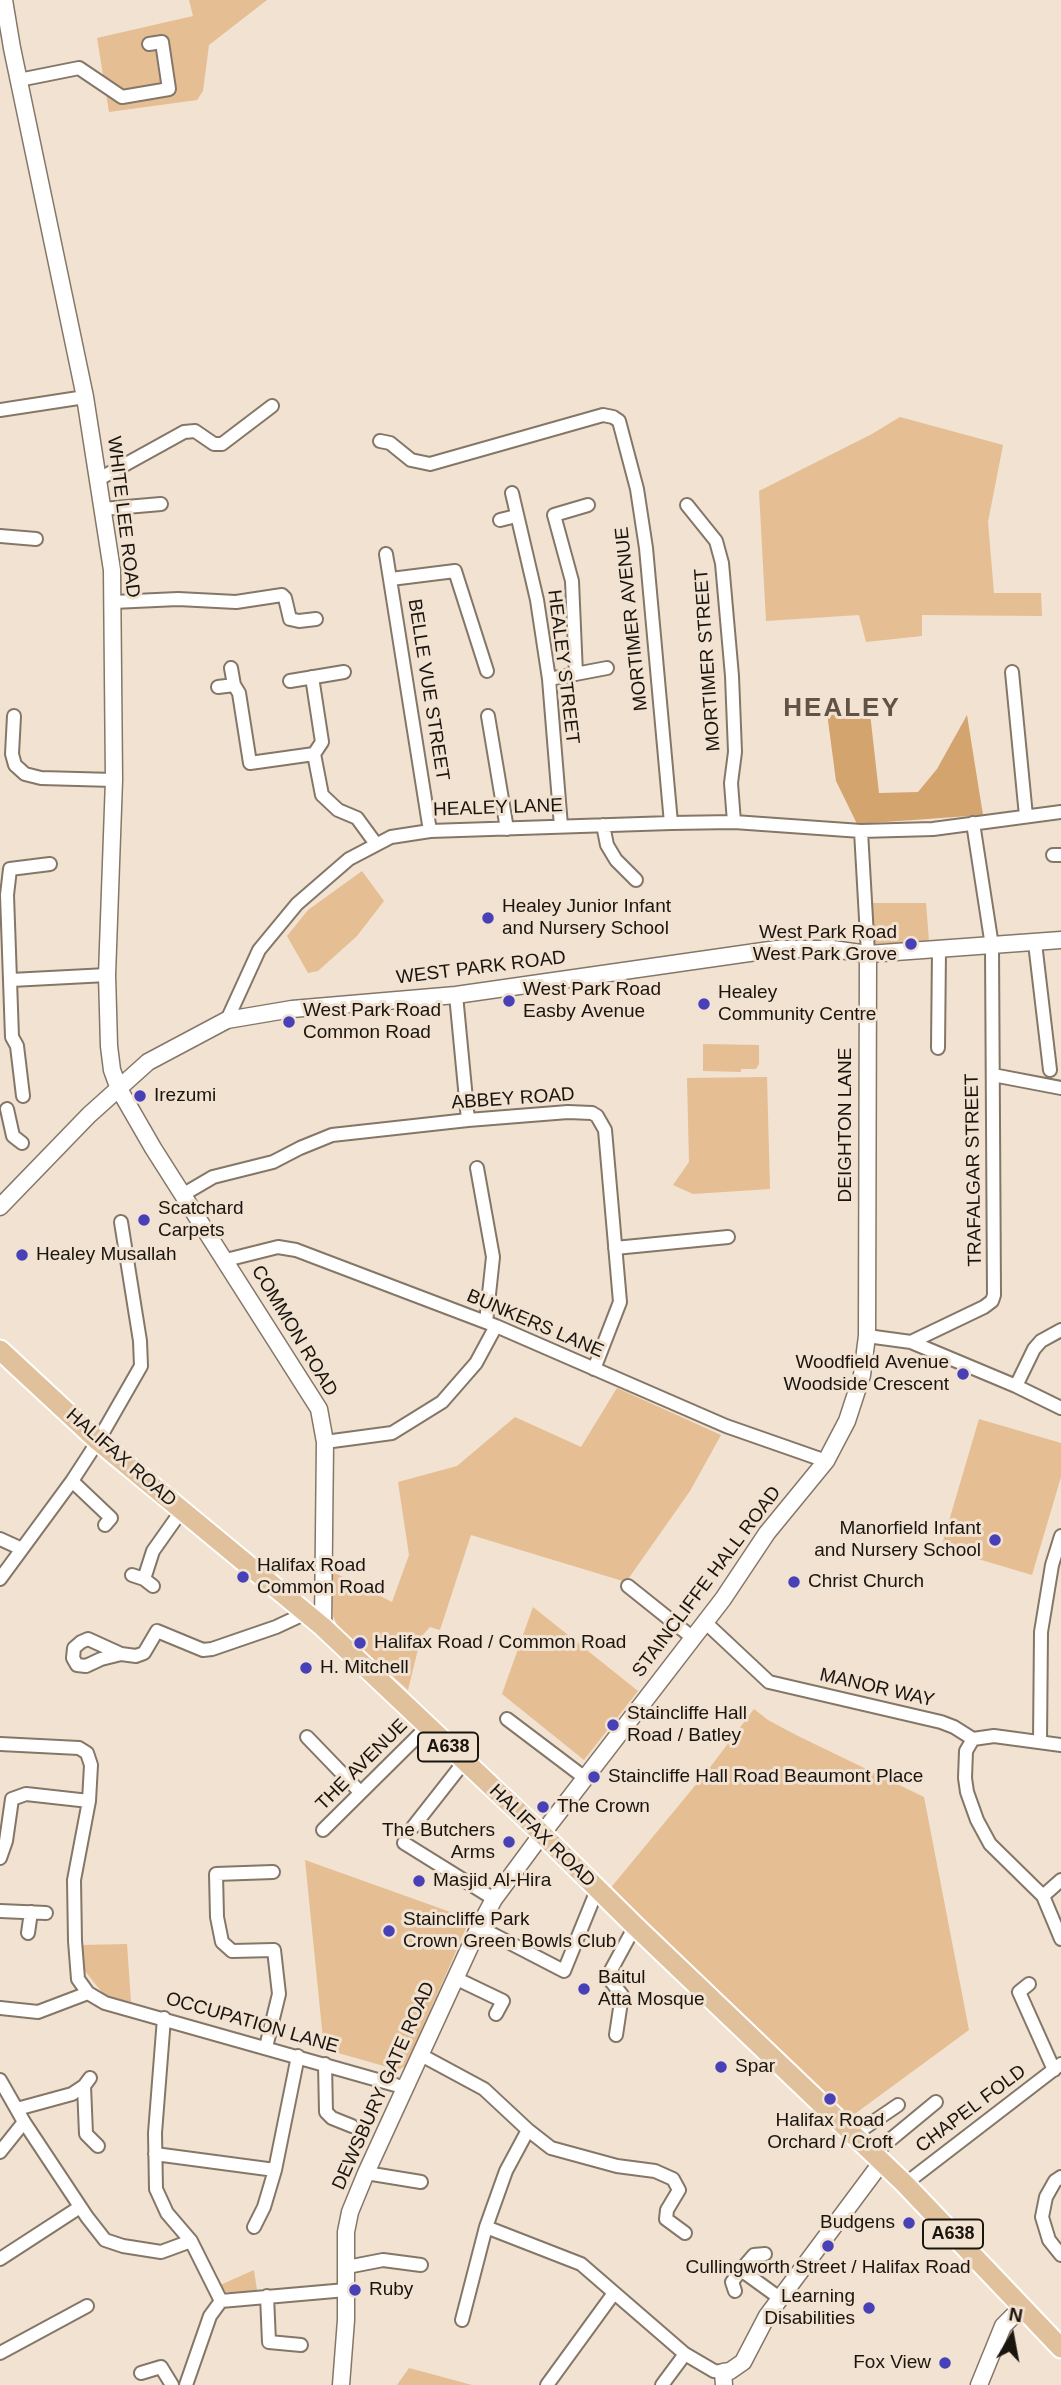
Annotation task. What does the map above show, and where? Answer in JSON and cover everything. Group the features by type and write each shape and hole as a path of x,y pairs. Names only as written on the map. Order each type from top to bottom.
{"main road":[{"name":"HALIFAX ROAD","path":"0,1350 98,1441 323,1627 905,2184 1061,2348"}],"street":[{"name":"WHITE LEE ROAD","path":"4,0 6,48 19,79 85,397 112,570 114,780 107,975 109,1046 112,1070 119,1089"},
{"path":"19,79 79,68 122,97 169,89 162,43 149,44"},
{"path":"0,410 85,397"},
{"path":"99,479 184,432 195,431 214,444 222,444 272,406"},
{"name":"MORTIMER AVENUE","path":"380,441 390,443 411,460 430,464 603,415 619,421 637,489 646,548 671,823"},
{"name":"HEALEY STREET","path":"512,493 537,600 549,679 561,826"},
{"path":"103,509 161,504"},
{"path":"576,674 572,581 554,515 588,505"},
{"name":"MORTIMER STREET","path":"687,505 716,541 722,564 732,676 735,752 731,783 734,822"},
{"path":"500,520 516,516"},
{"path":"0,536 36,539"},
{"name":"BELLE VUE STREET","path":"386,554 430,831"},
{"path":"391,579 455,571 487,671"},
{"path":"113,602 178,599 236,602 282,595 290,619 316,619"},
{"path":"232,668 233,685 239,693 250,763 314,754"},
{"path":"549,679 607,668"},
{"path":"1012,671 1026,816"},
{"path":"290,681 344,672"},
{"path":"312,677 322,742 314,754 322,795 338,810 357,818 366,827 376,845"},
{"path":"218,687 233,685"},
{"path":"14,716 12,754 15,765 25,774 41,778 114,780"},
{"path":"488,716 507,829"},
{"name":"HEALEY LANE","path":"227,1020 259,950 297,904 349,859 391,837 430,831 734,822 860,831 933,829 1061,812"},
{"name":"TRAFALGAR STREET","path":"911,1342 984,1307 995,1295 992,946 973,823"},
{"path":"603,825 607,845 616,860 636,880"},
{"name":"DEIGHTON LANE","path":"860,831 868,954 867,1336"},
{"path":"23,1096 17,1046 6,1019 11,980 7,895 10,869 50,864"},
{"path":"868,954 1061,940"},
{"path":"1035,943 1050,1070"},
{"name":"WEST PARK ROAD","path":"0,1207 89,1115 148,1062 227,1020 292,1009 456,995 777,949 832,949 868,954"},
{"path":"938,1048 939,950"},
{"path":"11,980 107,975"},
{"path":"456,995 467,1120"},
{"path":"993,1075 1061,1088"},
{"name":"COMMON ROAD","path":"119,1089 153,1148 308,1389 318,1409 325,1442 323,1627"},
{"path":"7,1108 5,1130 22,1143"},
{"name":"ABBEY ROAD","path":"184,1194 213,1177 273,1162 332,1135 568,1112 597,1116 605,1130 620,1303 594,1369"},
{"path":"325,1442 392,1433 442,1402 475,1363 491,1324 493,1257 477,1168"},
{"path":"1,1576 72,1481 141,1366 140,1341 121,1222"},
{"path":"615,1248 728,1237"},
{"name":"BUNKERS LANE","path":"226,1260 278,1247 296,1250 491,1324 726,1426 826,1461"},
{"path":"1016,1386 1034,1349 1041,1341 1061,1330"},
{"path":"867,1336 911,1342 1061,1408"},
{"name":"STAINCLIFFE HALL ROAD","path":"542,1834 693,1639 767,1533 826,1461 847,1421 862,1375 867,1336"},
{"path":"72,1481 111,1518 105,1525"},
{"path":"143,1580 153,1551 182,1510"},
{"path":"1040,1741 1041,1632 1052,1565 1061,1536"},
{"path":"0,1539 22,1549"},
{"path":"628,1586 693,1639"},
{"path":"121,1654 136,1656 144,1653 157,1631 202,1650 212,1649 276,1628 306,1613"},
{"name":"MANOR WAY","path":"705,1622 769,1682 941,1722 973,1739"},
{"path":"507,1719 585,1778"},
{"name":"THE AVENUE","path":"323,1830 427,1727"},
{"path":"1061,1745 994,1736 973,1739 966,1751 965,1778 977,1820 990,1844 1043,1896 1061,1939"},
{"path":"307,1738 360,1792"},
{"path":"0,1744 79,1748 87,1753 91,1765 89,1801 74,1880 78,1979 88,1993 38,2011 0,2008"},
{"path":"413,1827 464,1762"},
{"path":"0,1858 6,1841 12,1799 26,1794 89,1801"},
{"name":"DEWSBURY GATE ROAD","path":"341,2385 346,2320 346,2232 350,2212 479,1927 494,1899 542,1834"},
{"path":"404,1843 494,1899"},
{"path":"266,2047 279,1994 274,1950 232,1951 222,1942 217,1917 216,1874 273,1872"},
{"path":"1043,1896 1061,1880"},
{"path":"479,1927 564,1971 597,1890"},
{"path":"0,1910 46,1913"},
{"path":"28,1933 31,1912"},
{"path":"616,2035 622,1995 610,1980 610,1972 635,1926"},
{"path":"456,1978 503,2001 496,2014"},
{"path":"1029,1984 1019,1992 1058,2067"},
{"name":"OCCUPATION LANE","path":"88,1993 105,2003 406,2088"},
{"path":"164,2018 157,2082 156,2189 167,2213 191,2241 221,2301"},
{"path":"421,2055 484,2089 551,2148 617,2166 655,2171 673,2179 679,2190 667,2210 666,2219 685,2233"},
{"path":"254,2227 264,2207 275,2170 298,2056"},
{"path":"325,2064 326,2112 332,2118 352,2126"},
{"name":"CHAPEL FOLD","path":"905,2184 1058,2067"},
{"path":"0,2080 24,2122 105,2240 161,2252 191,2241"},
{"path":"17,2109 72,2095 87,2082 86,2134 98,2146"},
{"path":"486,2227 581,2264 685,2354 723,2379 743,2362 767,2316 877,2158 936,2102"},
{"path":"854,2135 898,2105"},
{"path":"0,2152 24,2122"},
{"path":"462,2320 486,2227 506,2171 528,2130"},
{"path":"155,2154 275,2170"},
{"path":"366,2172 421,2182"},
{"path":"1061,2177 1055,2181 1046,2197 1042,2217 1049,2240 1061,2255"},
{"path":"0,2259 80,2207"},
{"path":"734,2291 732,2282 741,2270 754,2255 765,2254"},
{"path":"347,2267 383,2260 421,2265"},
{"path":"741,2270 781,2299"},
{"path":"186,2385 210,2316 221,2301 346,2290"},
{"path":"547,2385 614,2293"},
{"path":"267,2296 269,2342 301,2345"},
{"path":"0,2353 87,2306"},
{"path":"979,2385 1003,2326 1023,2306"},
{"path":"662,2385 685,2354"},
{"path":"141,2372 162,2367 172,2385"}],"shaded area":[{"path":"189,0 267,0 209,45 203,91 197,100 109,112 97,38 193,16"},
{"path":"900,417 1003,445 988,522 994,593 1041,593 1042,616 922,615 922,636 866,642 859,615 766,621 759,491"},
{"path":"827,713 870,713 879,793 918,792 937,769 967,715 983,815 857,824 836,781"},
{"path":"362,871 384,901 357,936 318,971 308,973 287,936 308,910"},
{"path":"868,903 926,903 929,941 874,944 870,940"},
{"path":"703,1044 759,1045 759,1064 756,1069 741,1069 741,1072 703,1071"},
{"path":"767,1077 770,1189 693,1194 673,1185 689,1162 687,1078"},
{"path":"617,1388 721,1435 690,1491 626,1582 471,1535 440,1630 430,1627 421,1637 408,1690 338,1627 333,1616 331,1571 392,1602 409,1555 398,1482 457,1466 515,1417 581,1447"},
{"path":"979,1419 1061,1443 1061,1477 1032,1575 941,1548"},
{"path":"533,1607 638,1691 584,1760 502,1694"},
{"path":"754,1709 796,1735 924,1797 969,2030 841,2124 604,1896 708,1770"},
{"path":"305,1860 470,1919 406,2066 398,2070 324,2049"},
{"path":"127,1944 131,2002 105,1996 85,1971 81,1945"},
{"path":"254,2270 257,2290 233,2293 226,2292 220,2285"},
{"path":"409,2368 472,2385 397,2385"}],"place":[{"name":"Healey Junior Infant and Nursery School","path":"488,918"},
{"name":"West Park Road West Park Grove","path":"911,944"},
{"name":"West Park Road Easby Avenue","path":"509,1001"},
{"name":"Healey Community Centre","path":"704,1004"},
{"name":"West Park Road Common Road","path":"289,1022"},
{"name":"Irezumi","path":"140,1096"},
{"name":"Scatchard Carpets","path":"144,1220"},
{"name":"Healey Musallah","path":"22,1255"},
{"name":"Woodfield Avenue Woodside Crescent","path":"963,1374"},
{"name":"Manorfield Infant and Nursery School","path":"995,1540"},
{"name":"Halifax Road Common Road","path":"243,1577"},
{"name":"Christ Church","path":"794,1582"},
{"name":"Halifax Road / Common Road","path":"360,1643"},
{"name":"H. Mitchell","path":"306,1668"},
{"name":"Staincliffe Hall Road / Batley","path":"613,1725"},
{"name":"Staincliffe Hall Road Beaumont Place","path":"594,1777"},
{"name":"The Crown","path":"543,1807"},
{"name":"The Butchers Arms","path":"509,1842"},
{"name":"Masjid Al-Hira","path":"419,1881"},
{"name":"Staincliffe Park Crown Green Bowls Club","path":"389,1931"},
{"name":"Baitul Atta Mosque","path":"584,1989"},
{"name":"Spar","path":"721,2067"},
{"name":"Halifax Road Orchard / Croft","path":"830,2099"},
{"name":"Budgens","path":"909,2223"},
{"name":"Cullingworth Street / Halifax Road","path":"828,2246"},
{"name":"Ruby","path":"355,2290"},
{"name":"Learning Disabilities","path":"869,2308"},
{"name":"Fox View","path":"945,2363"}],"district":[{"name":"HEALEY","path":"842,709"}]}
